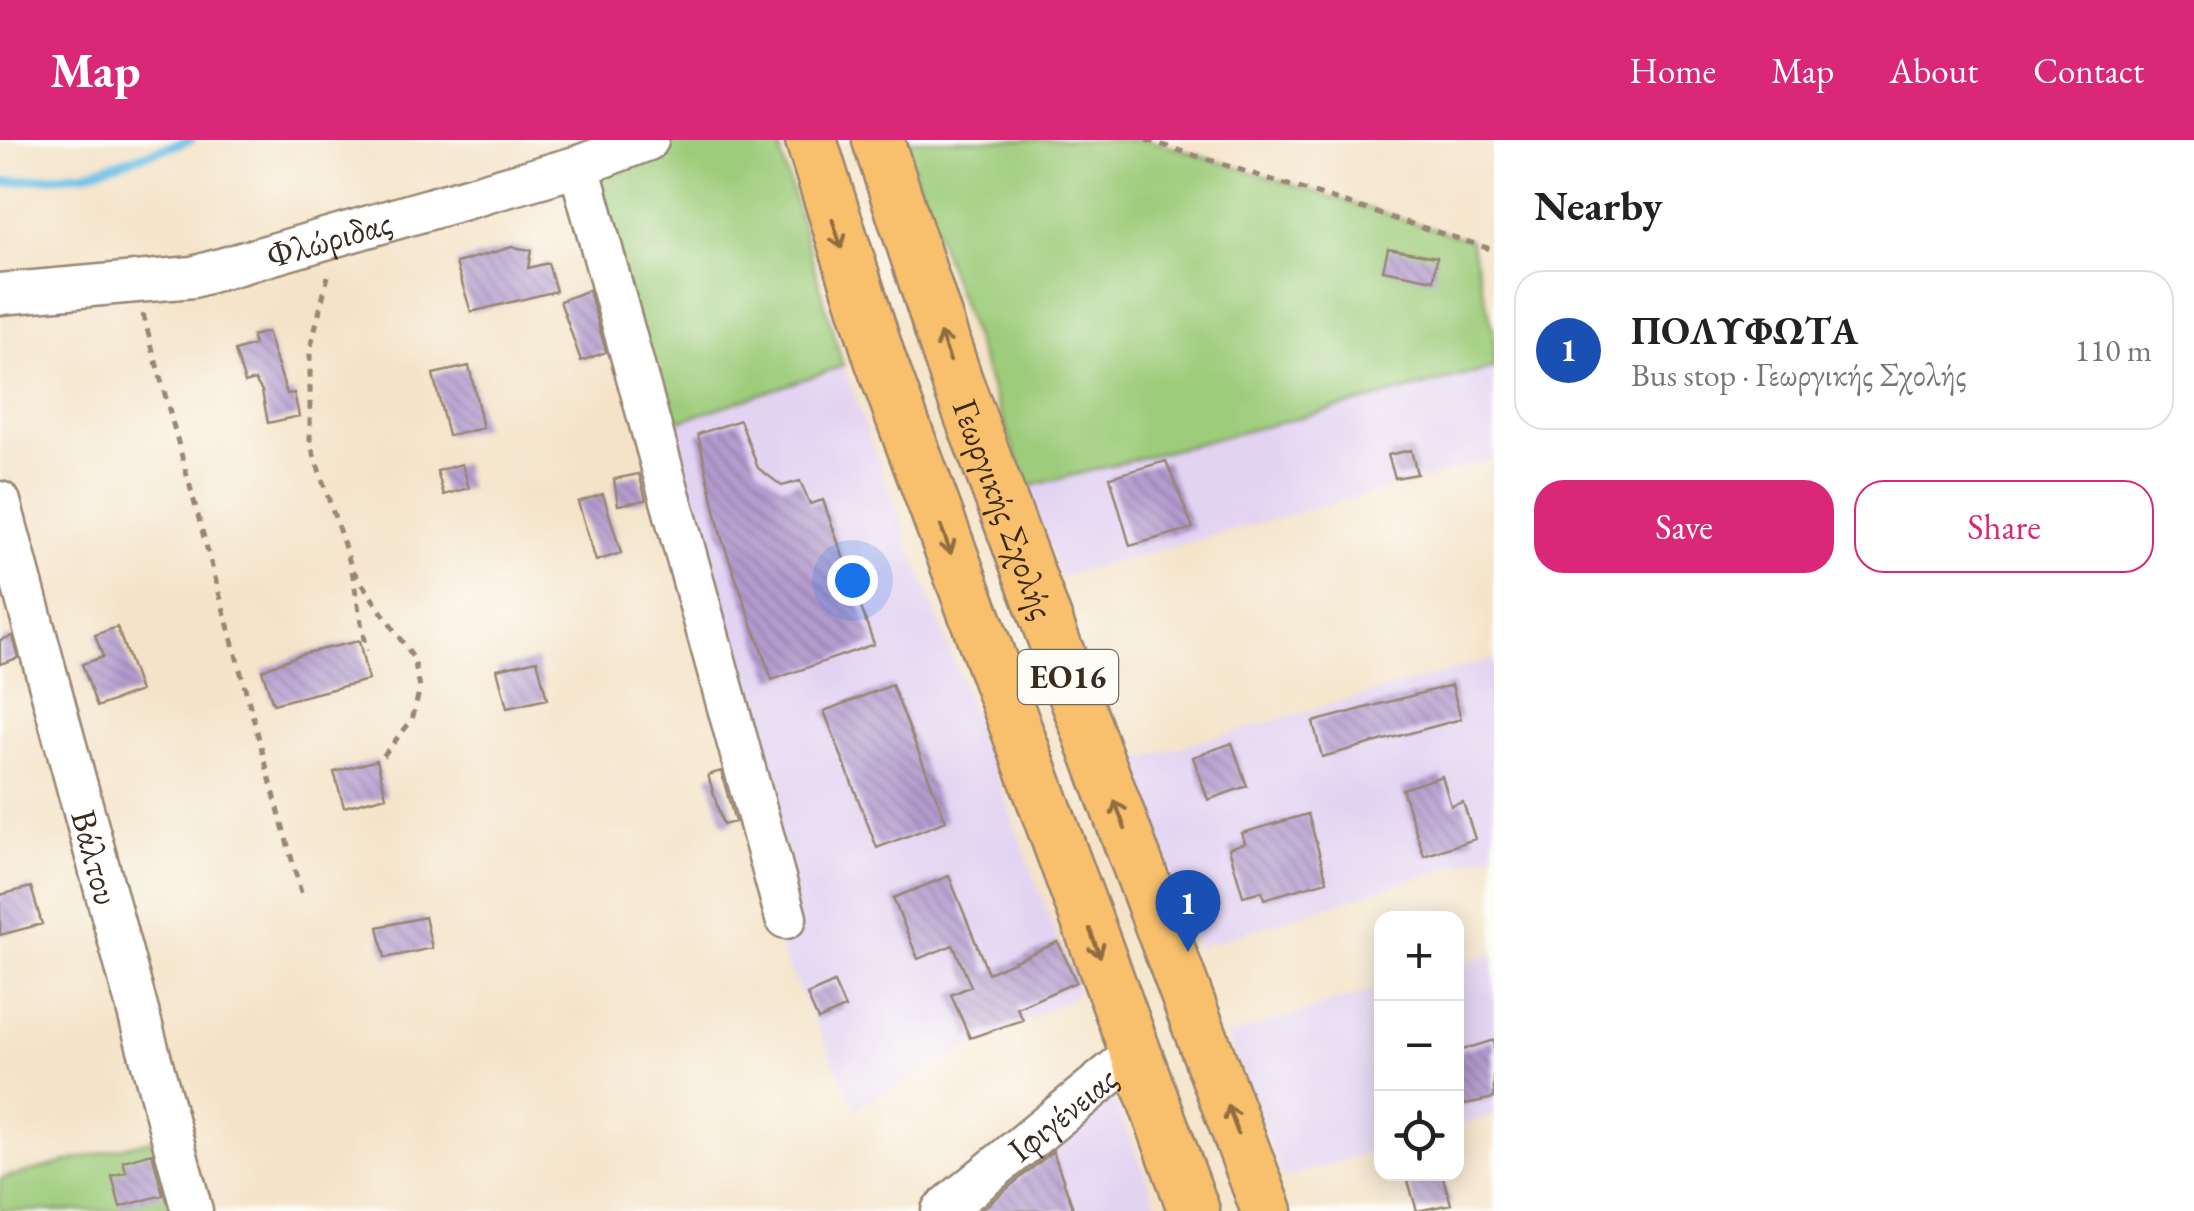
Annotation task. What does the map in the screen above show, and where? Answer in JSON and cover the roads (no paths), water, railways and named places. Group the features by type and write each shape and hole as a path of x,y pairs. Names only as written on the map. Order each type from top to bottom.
{"main road":[{"name":"Γεωργικής Σχολής","path":"810,140 880,359 1194,1211"},
{"name":"Γεωργικής Σχολής","path":"878,140 933,315 1267,1211"}],"street":[{"name":"Φλώριδας","path":"0,294 193,277 579,166 648,140"},
{"path":"579,166 786,918"},
{"name":"Βάλτου","path":"0,502 192,1211"},
{"name":"Ιφιγένειας","path":"942,1211 1137,1052"}],"waterway":[{"path":"0,183 86,173 191,140"}],"place":[{"name":"ΠΟΛΥΦΩΤΑ","path":"1188,952"}]}
